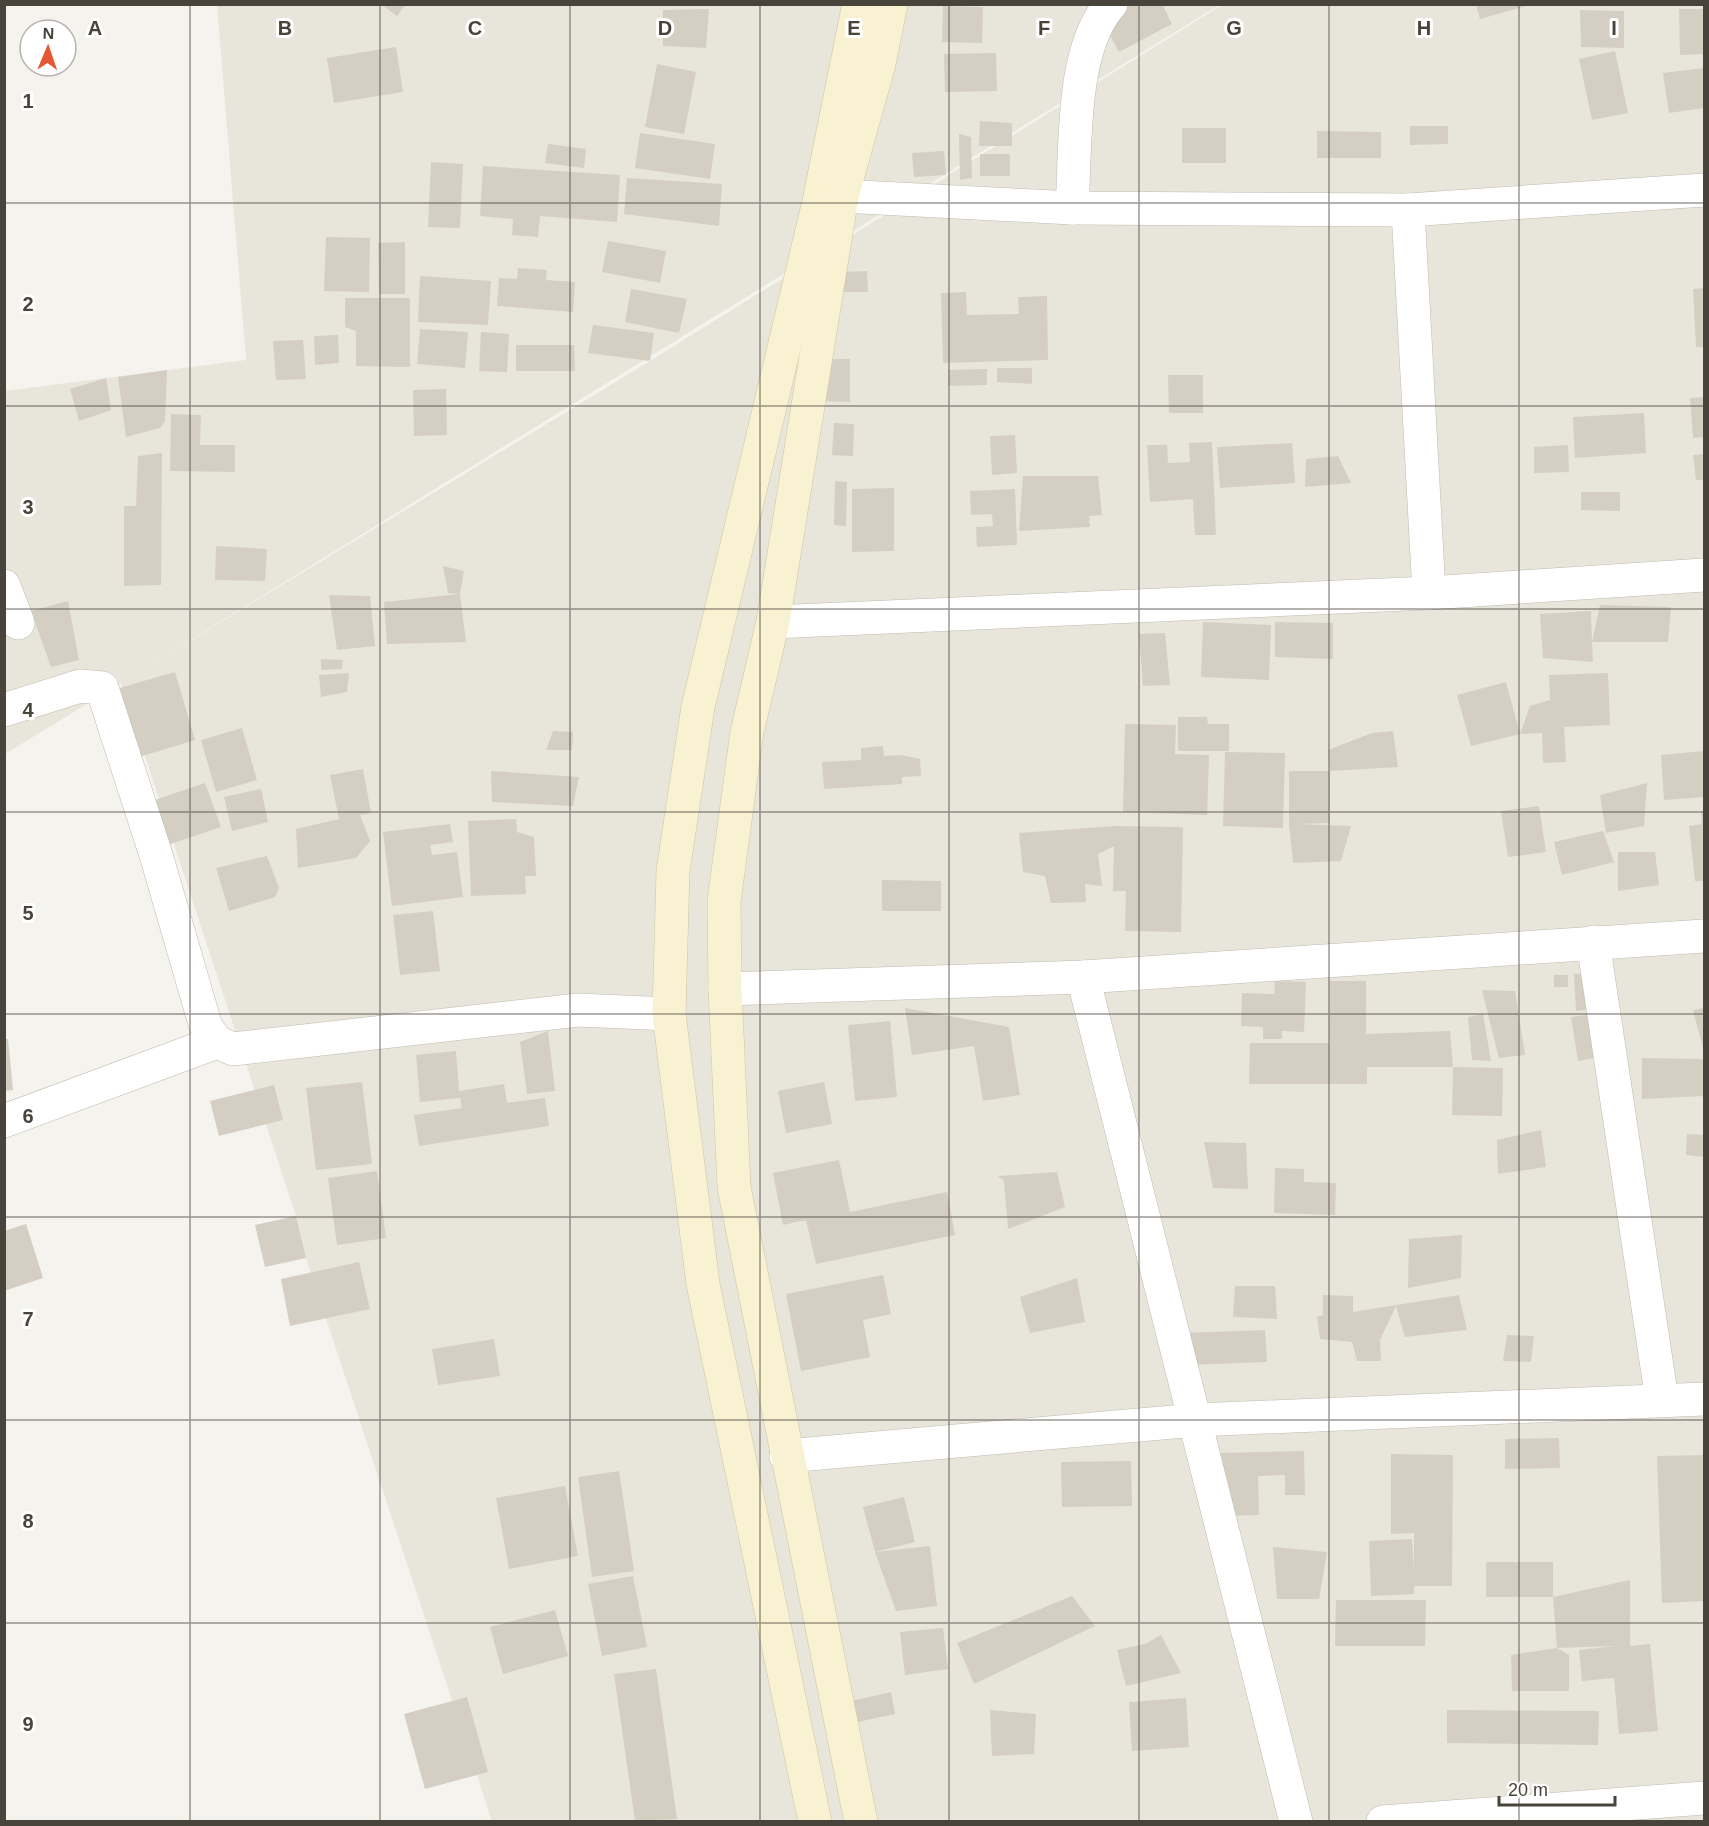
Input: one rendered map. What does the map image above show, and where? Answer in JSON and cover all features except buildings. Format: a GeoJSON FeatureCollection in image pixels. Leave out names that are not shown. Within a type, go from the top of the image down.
{"type":"FeatureCollection","features":[{"type":"Feature","properties":{"kind":"street"},"geometry":{"type":"LineString","coordinates":[[815,1821],[703,1284],[669,1014],[673,870],[698,707],[818,206],[859,4]]}},
{"type":"Feature","properties":{"kind":"street"},"geometry":{"type":"LineString","coordinates":[[861,1821],[786,1456],[735,1188],[725,989],[724,901],[747,732],[773,622],[842,196],[879,64],[891,4]]}},
{"type":"Feature","properties":{"kind":"street"},"geometry":{"type":"LineString","coordinates":[[1072,208],[1080,87],[1086,50],[1111,4]]}},
{"type":"Feature","properties":{"kind":"street"},"geometry":{"type":"LineString","coordinates":[[842,196],[1072,208],[1408,210],[1704,190]]}},
{"type":"Feature","properties":{"kind":"street"},"geometry":{"type":"LineString","coordinates":[[1408,210],[1429,593]]}},
{"type":"Feature","properties":{"kind":"street"},"geometry":{"type":"LineString","coordinates":[[773,622],[1429,593],[1704,575]]}},
{"type":"Feature","properties":{"kind":"street"},"geometry":{"type":"LineString","coordinates":[[4,585],[18,622]]}},
{"type":"Feature","properties":{"kind":"street"},"geometry":{"type":"LineString","coordinates":[[4,710],[80,686],[102,688],[156,855],[206,1027],[217,1042],[233,1049],[578,1010],[669,1014]]}},
{"type":"Feature","properties":{"kind":"street"},"geometry":{"type":"LineString","coordinates":[[725,989],[1083,977],[1704,936]]}},
{"type":"Feature","properties":{"kind":"street"},"geometry":{"type":"LineString","coordinates":[[1593,942],[1662,1400]]}},
{"type":"Feature","properties":{"kind":"street"},"geometry":{"type":"LineString","coordinates":[[1083,977],[1296,1821]]}},
{"type":"Feature","properties":{"kind":"street"},"geometry":{"type":"LineString","coordinates":[[4,1121],[217,1042]]}},
{"type":"Feature","properties":{"kind":"street"},"geometry":{"type":"LineString","coordinates":[[786,1456],[1196,1420],[1704,1399]]}},
{"type":"Feature","properties":{"kind":"street"},"geometry":{"type":"LineString","coordinates":[[1383,1821],[1704,1798]]}},
{"type":"Feature","properties":{"kind":"shaded area"},"geometry":{"type":"Polygon","coordinates":[[[217,5],[1219,5],[126,680],[650,361],[1222,5],[1704,5],[1704,1821],[492,1821],[306,1258],[296,1216],[121,683],[5,754],[5,391],[246,360],[217,5]]]}}]}
